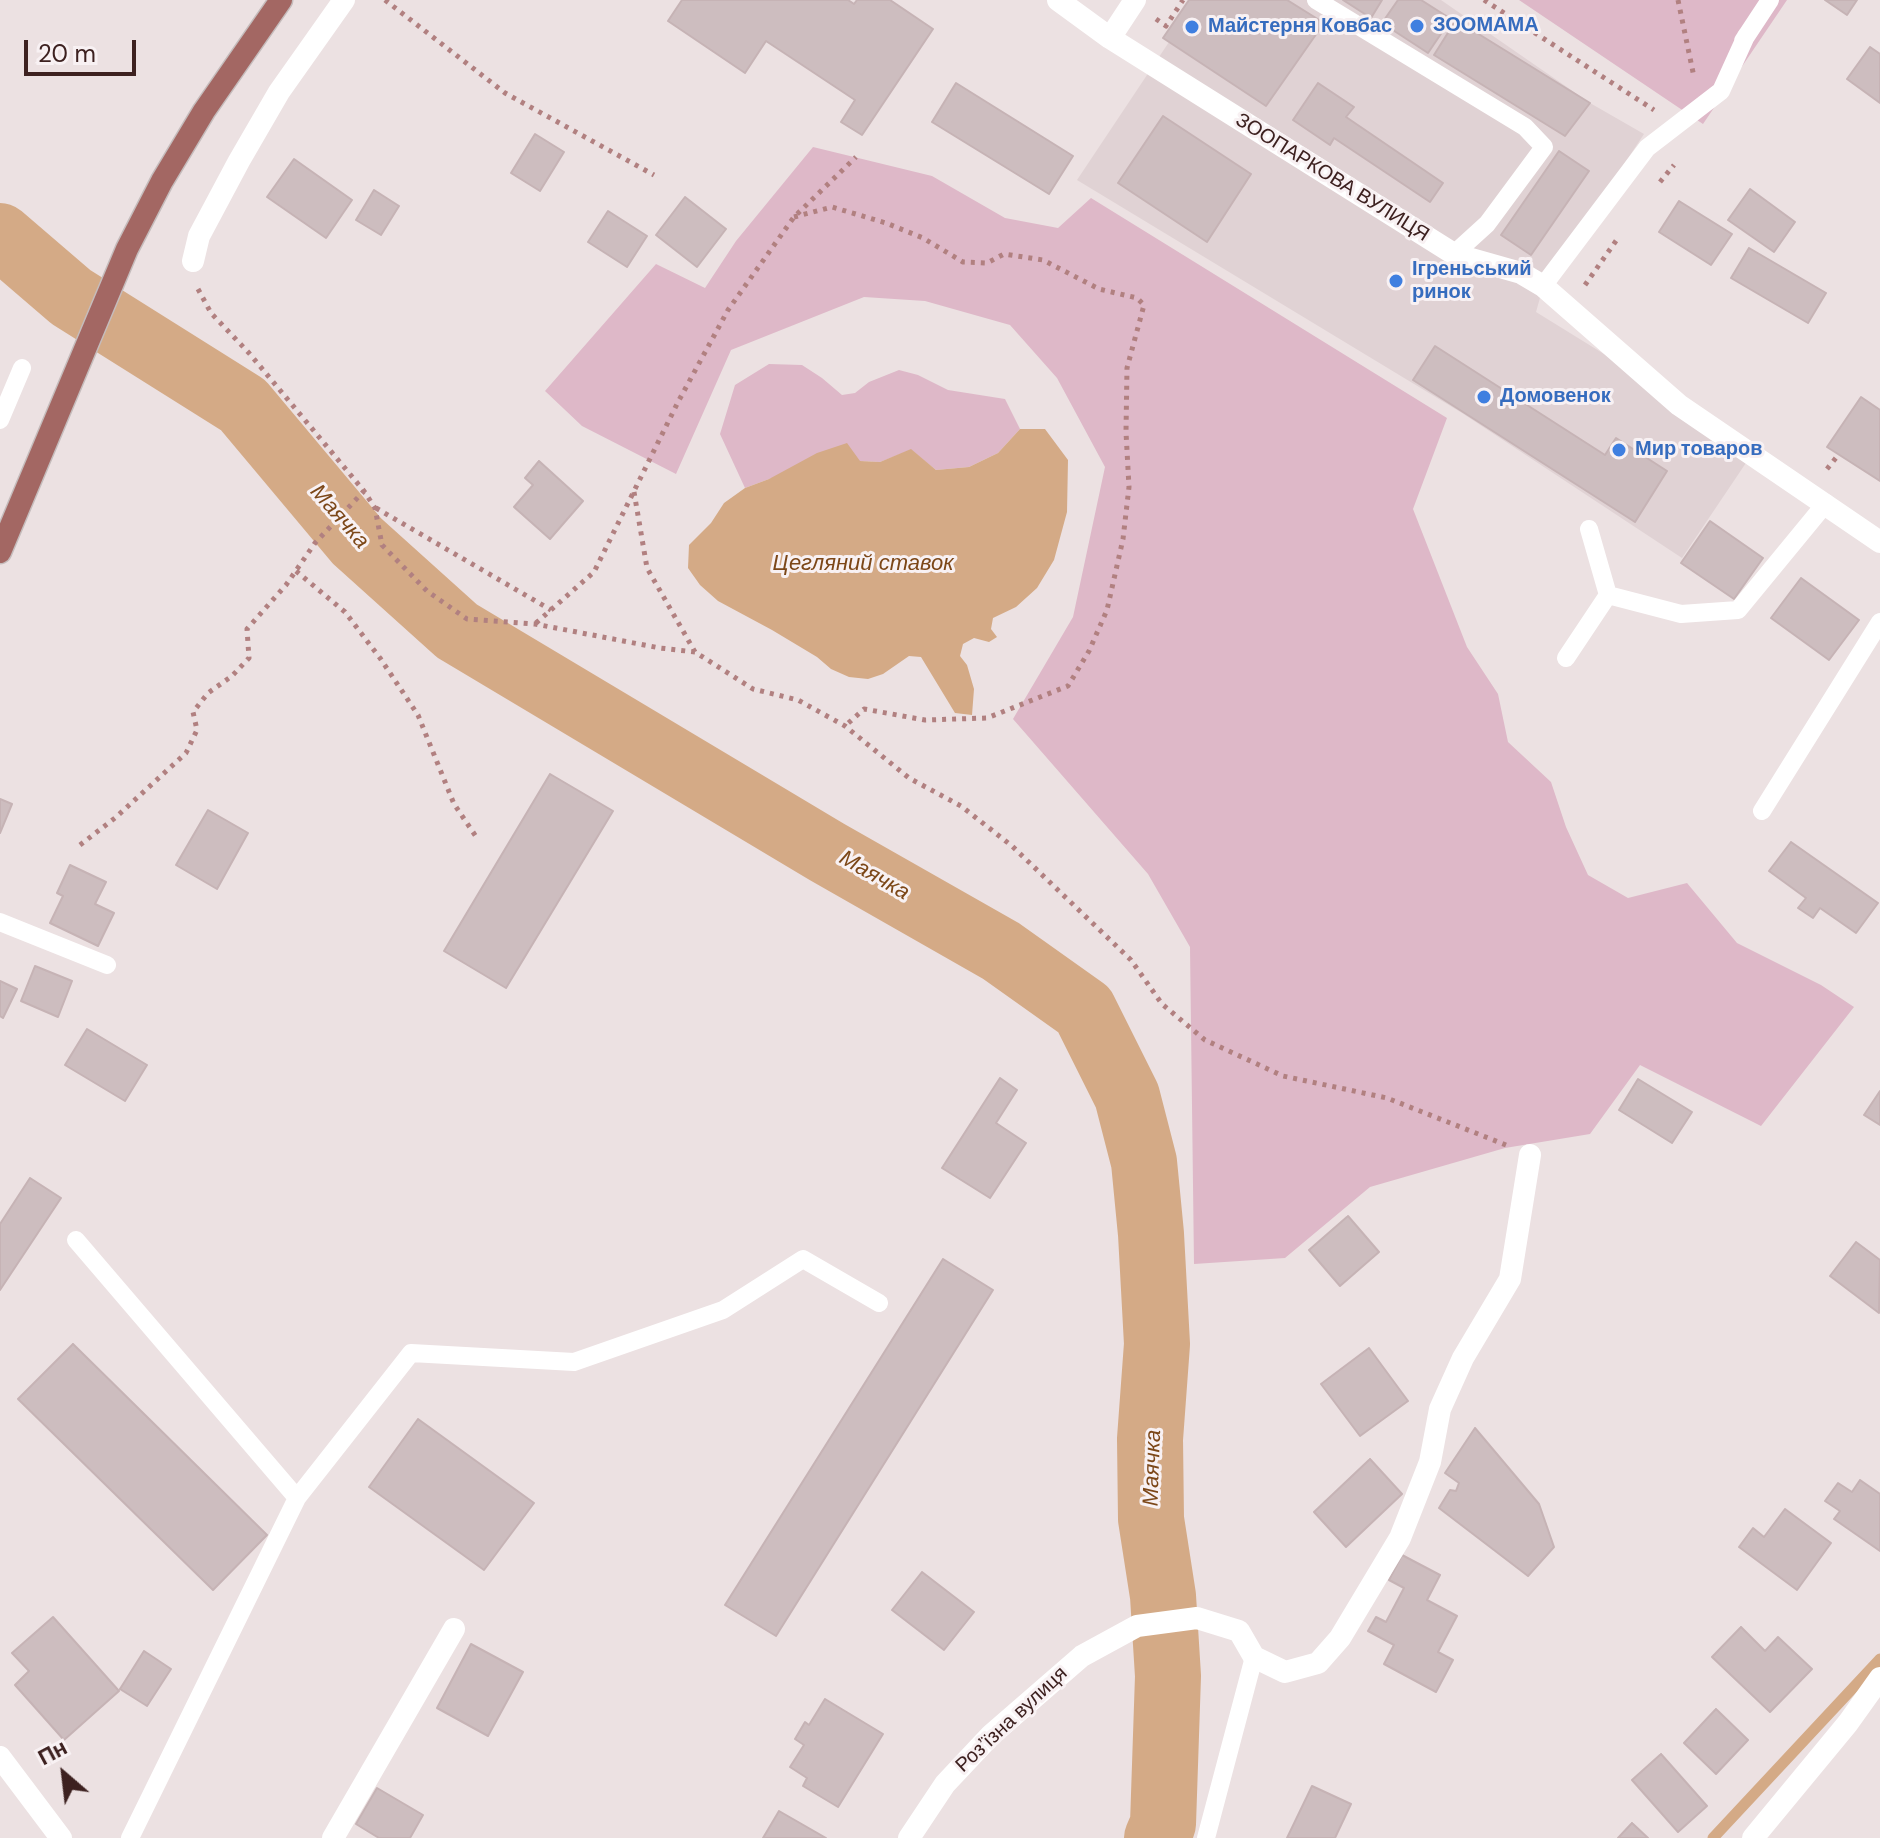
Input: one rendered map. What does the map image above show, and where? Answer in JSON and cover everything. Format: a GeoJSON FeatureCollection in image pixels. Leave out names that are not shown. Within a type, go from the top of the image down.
{"type":"FeatureCollection","features":[{"type":"Feature","properties":{"kind":"main road"},"geometry":{"type":"LineString","coordinates":[[0,552],[127,249],[162,181],[204,111],[281,0]]}},
{"type":"Feature","properties":{"kind":"street"},"geometry":{"type":"LineString","coordinates":[[193,261],[199,236],[239,161],[279,92],[344,0]]}},
{"type":"Feature","properties":{"kind":"street","name":"ЗООПАРКОВА ВУЛИЦЯ"},"geometry":{"type":"LineString","coordinates":[[1058,0],[1110,38],[1454,254],[1521,273],[1543,286],[1679,405],[1880,542]]}},
{"type":"Feature","properties":{"kind":"street"},"geometry":{"type":"LineString","coordinates":[[1110,38],[1135,0]]}},
{"type":"Feature","properties":{"kind":"street"},"geometry":{"type":"LineString","coordinates":[[1254,1657],[1285,1672],[1318,1663],[1340,1638],[1400,1538],[1430,1462],[1440,1409],[1463,1358],[1510,1279],[1530,1155]]}},
{"type":"Feature","properties":{"kind":"street","name":"Розʼїзна вулиця"},"geometry":{"type":"LineString","coordinates":[[909,1838],[945,1784],[991,1735],[1082,1656],[1137,1626],[1197,1618],[1239,1631],[1254,1657]]}},
{"type":"Feature","properties":{"kind":"street"},"geometry":{"type":"LineString","coordinates":[[333,1838],[454,1629]]}},
{"type":"Feature","properties":{"kind":"street"},"geometry":{"type":"LineString","coordinates":[[1753,1838],[1848,1723],[1880,1678]]}},
{"type":"Feature","properties":{"kind":"street"},"geometry":{"type":"LineString","coordinates":[[0,1757],[61,1838]]}},
{"type":"Feature","properties":{"kind":"lane"},"geometry":{"type":"LineString","coordinates":[[1316,0],[1525,127],[1544,147],[1487,224],[1454,254]]}},
{"type":"Feature","properties":{"kind":"lane"},"geometry":{"type":"LineString","coordinates":[[1543,286],[1647,148],[1721,91],[1745,39],[1770,0]]}},
{"type":"Feature","properties":{"kind":"lane"},"geometry":{"type":"LineString","coordinates":[[0,420],[22,368]]}},
{"type":"Feature","properties":{"kind":"lane"},"geometry":{"type":"LineString","coordinates":[[1608,595],[1681,614],[1738,610],[1826,503]]}},
{"type":"Feature","properties":{"kind":"lane"},"geometry":{"type":"LineString","coordinates":[[1566,658],[1608,595],[1589,529]]}},
{"type":"Feature","properties":{"kind":"lane"},"geometry":{"type":"LineString","coordinates":[[1762,811],[1880,622]]}},
{"type":"Feature","properties":{"kind":"lane"},"geometry":{"type":"LineString","coordinates":[[0,922],[107,965]]}},
{"type":"Feature","properties":{"kind":"lane"},"geometry":{"type":"LineString","coordinates":[[76,1240],[297,1498]]}},
{"type":"Feature","properties":{"kind":"lane"},"geometry":{"type":"LineString","coordinates":[[130,1838],[297,1498],[411,1353],[574,1362],[723,1310],[803,1259],[879,1303]]}},
{"type":"Feature","properties":{"kind":"lane"},"geometry":{"type":"LineString","coordinates":[[1206,1838],[1254,1657]]}},
{"type":"Feature","properties":{"kind":"path"},"geometry":{"type":"LineString","coordinates":[[385,0],[505,93],[654,175]]}},
{"type":"Feature","properties":{"kind":"path"},"geometry":{"type":"LineString","coordinates":[[1484,0],[1677,124]]}},
{"type":"Feature","properties":{"kind":"path"},"geometry":{"type":"LineString","coordinates":[[1678,0],[1700,107]]}},
{"type":"Feature","properties":{"kind":"path"},"geometry":{"type":"LineString","coordinates":[[535,624],[594,572],[728,310],[794,217],[856,157]]}},
{"type":"Feature","properties":{"kind":"path"},"geometry":{"type":"LineString","coordinates":[[1659,184],[1677,160]]}},
{"type":"Feature","properties":{"kind":"path"},"geometry":{"type":"LineString","coordinates":[[794,217],[832,207],[911,233],[963,262],[987,263],[1004,254],[1043,260],[1099,289],[1137,298],[1144,305],[1127,368],[1129,487],[1123,539],[1107,610],[1089,651],[1068,686],[987,718],[925,720],[864,709],[845,726]]}},
{"type":"Feature","properties":{"kind":"path"},"geometry":{"type":"LineString","coordinates":[[1582,290],[1623,231]]}},
{"type":"Feature","properties":{"kind":"path"},"geometry":{"type":"LineString","coordinates":[[193,261],[197,287],[211,313],[249,353],[375,508],[551,610]]}},
{"type":"Feature","properties":{"kind":"path"},"geometry":{"type":"LineString","coordinates":[[634,491],[647,568],[695,652]]}},
{"type":"Feature","properties":{"kind":"path"},"geometry":{"type":"LineString","coordinates":[[80,845],[115,818],[186,753],[197,730],[193,712],[208,693],[232,676],[249,658],[247,629],[296,571],[315,543],[362,493]]}},
{"type":"Feature","properties":{"kind":"path"},"geometry":{"type":"LineString","coordinates":[[375,508],[382,545],[427,591],[467,619],[535,624],[695,652],[753,689],[798,700],[845,726],[909,778],[961,806],[1012,846],[1131,960],[1162,1004],[1205,1040],[1283,1076],[1387,1098],[1530,1155]]}},
{"type":"Feature","properties":{"kind":"path"},"geometry":{"type":"LineString","coordinates":[[296,571],[345,612],[380,658],[418,715],[454,804],[477,838]]}},
{"type":"Feature","properties":{"kind":"shaded area","name":"Ігреньський ринок"},"geometry":{"type":"Polygon","coordinates":[[[1197,0],[1441,0],[1590,103],[1644,134],[1543,287],[1536,312],[1756,448],[1682,558],[1462,413],[1077,180],[1197,0]]]}},
{"type":"Feature","properties":{"kind":"shaded area"},"geometry":{"type":"Polygon","coordinates":[[[1519,0],[1787,0],[1703,124],[1519,0]]]}},
{"type":"Feature","properties":{"kind":"shaded area"},"geometry":{"type":"Polygon","coordinates":[[[813,147],[932,176],[1005,218],[1058,228],[1091,198],[1447,418],[1413,509],[1467,647],[1498,694],[1508,742],[1551,782],[1566,827],[1588,875],[1628,898],[1687,883],[1737,943],[1821,985],[1854,1007],[1761,1126],[1640,1065],[1590,1134],[1505,1148],[1370,1187],[1285,1258],[1194,1264],[1190,947],[1148,874],[1013,719],[1073,617],[1105,467],[1057,378],[1010,325],[925,301],[864,297],[731,350],[676,474],[582,426],[545,391],[656,264],[705,288],[736,241],[813,147]]]}},
{"type":"Feature","properties":{"kind":"shaded area"},"geometry":{"type":"Polygon","coordinates":[[[769,364],[802,365],[842,395],[855,393],[869,382],[899,370],[918,375],[948,390],[1005,399],[1020,429],[998,453],[969,467],[936,470],[911,450],[880,462],[860,461],[769,479],[745,488],[720,434],[735,385],[769,364]]]}},
{"type":"Feature","properties":{"kind":"water","name":"Цегляний ставок"},"geometry":{"type":"Polygon","coordinates":[[[1020,429],[1045,429],[1068,460],[1067,512],[1054,560],[1037,588],[1016,607],[993,618],[991,629],[997,637],[989,642],[974,638],[963,644],[960,656],[967,665],[974,689],[972,715],[955,713],[921,657],[909,656],[883,674],[868,679],[849,677],[718,601],[700,585],[688,568],[689,545],[711,523],[724,503],[745,488],[817,453],[847,443],[860,461],[880,462],[911,449],[936,470],[969,467],[998,453],[1020,429]]]}},
{"type":"Feature","properties":{"kind":"building"},"geometry":{"type":"Polygon","coordinates":[[[682,0],[848,0],[854,4],[857,0],[890,0],[933,29],[862,135],[841,122],[855,100],[766,41],[745,73],[668,21],[682,0]]]}},
{"type":"Feature","properties":{"kind":"building"},"geometry":{"type":"Polygon","coordinates":[[[1189,0],[1287,0],[1324,23],[1266,106],[1163,38],[1189,0]]]}},
{"type":"Feature","properties":{"kind":"building"},"geometry":{"type":"Polygon","coordinates":[[[1343,0],[1382,0],[1371,18],[1343,0]]]}},
{"type":"Feature","properties":{"kind":"building","name":"ЗООМАМА"},"geometry":{"type":"Polygon","coordinates":[[[1398,0],[1421,0],[1451,19],[1428,53],[1382,23],[1398,0]]]}},
{"type":"Feature","properties":{"kind":"building"},"geometry":{"type":"Polygon","coordinates":[[[1825,0],[1857,0],[1847,15],[1825,0]]]}},
{"type":"Feature","properties":{"kind":"building"},"geometry":{"type":"Polygon","coordinates":[[[1456,20],[1590,103],[1565,136],[1434,55],[1456,20]]]}},
{"type":"Feature","properties":{"kind":"building"},"geometry":{"type":"Polygon","coordinates":[[[1870,47],[1880,54],[1880,103],[1847,79],[1870,47]]]}},
{"type":"Feature","properties":{"kind":"building"},"geometry":{"type":"Polygon","coordinates":[[[956,83],[1073,156],[1049,194],[932,122],[956,83]]]}},
{"type":"Feature","properties":{"kind":"building"},"geometry":{"type":"Polygon","coordinates":[[[1318,83],[1354,107],[1346,117],[1443,183],[1430,202],[1334,138],[1330,145],[1293,120],[1318,83]]]}},
{"type":"Feature","properties":{"kind":"building"},"geometry":{"type":"Polygon","coordinates":[[[1163,116],[1251,174],[1207,242],[1118,183],[1163,116]]]}},
{"type":"Feature","properties":{"kind":"building"},"geometry":{"type":"Polygon","coordinates":[[[535,134],[564,152],[540,191],[511,173],[535,134]]]}},
{"type":"Feature","properties":{"kind":"building"},"geometry":{"type":"Polygon","coordinates":[[[1559,151],[1589,171],[1531,255],[1501,235],[1559,151]]]}},
{"type":"Feature","properties":{"kind":"building"},"geometry":{"type":"Polygon","coordinates":[[[294,159],[352,200],[326,238],[267,197],[294,159]]]}},
{"type":"Feature","properties":{"kind":"building"},"geometry":{"type":"Polygon","coordinates":[[[1750,189],[1795,222],[1774,252],[1728,220],[1750,189]]]}},
{"type":"Feature","properties":{"kind":"building"},"geometry":{"type":"Polygon","coordinates":[[[374,190],[399,206],[381,235],[356,220],[374,190]]]}},
{"type":"Feature","properties":{"kind":"building"},"geometry":{"type":"Polygon","coordinates":[[[685,197],[726,229],[697,267],[656,235],[685,197]]]}},
{"type":"Feature","properties":{"kind":"building"},"geometry":{"type":"Polygon","coordinates":[[[1679,201],[1732,234],[1711,265],[1659,232],[1679,201]]]}},
{"type":"Feature","properties":{"kind":"building"},"geometry":{"type":"Polygon","coordinates":[[[608,211],[647,236],[627,267],[588,242],[608,211]]]}},
{"type":"Feature","properties":{"kind":"building"},"geometry":{"type":"Polygon","coordinates":[[[1749,248],[1826,293],[1808,323],[1731,278],[1749,248]]]}},
{"type":"Feature","properties":{"kind":"building"},"geometry":{"type":"Polygon","coordinates":[[[1435,346],[1605,455],[1616,438],[1667,471],[1635,522],[1413,380],[1435,346]]]}},
{"type":"Feature","properties":{"kind":"building"},"geometry":{"type":"Polygon","coordinates":[[[1861,397],[1880,410],[1880,481],[1827,447],[1861,397]]]}},
{"type":"Feature","properties":{"kind":"building"},"geometry":{"type":"Polygon","coordinates":[[[539,461],[583,501],[550,539],[514,507],[533,485],[525,478],[539,461]]]}},
{"type":"Feature","properties":{"kind":"building"},"geometry":{"type":"Polygon","coordinates":[[[1710,521],[1763,558],[1734,599],[1681,563],[1710,521]]]}},
{"type":"Feature","properties":{"kind":"building"},"geometry":{"type":"Polygon","coordinates":[[[1801,578],[1859,620],[1829,660],[1771,618],[1801,578]]]}},
{"type":"Feature","properties":{"kind":"building"},"geometry":{"type":"Polygon","coordinates":[[[550,774],[613,811],[506,988],[444,951],[550,774]]]}},
{"type":"Feature","properties":{"kind":"building"},"geometry":{"type":"Polygon","coordinates":[[[0,799],[12,804],[0,833],[0,799]]]}},
{"type":"Feature","properties":{"kind":"building"},"geometry":{"type":"Polygon","coordinates":[[[208,810],[248,833],[217,889],[176,865],[208,810]]]}},
{"type":"Feature","properties":{"kind":"building"},"geometry":{"type":"Polygon","coordinates":[[[1791,842],[1878,903],[1856,933],[1820,908],[1813,918],[1798,908],[1806,898],[1769,871],[1791,842]]]}},
{"type":"Feature","properties":{"kind":"building"},"geometry":{"type":"Polygon","coordinates":[[[70,865],[106,882],[95,904],[114,913],[98,946],[50,923],[63,896],[57,893],[70,865]]]}},
{"type":"Feature","properties":{"kind":"building"},"geometry":{"type":"Polygon","coordinates":[[[35,966],[72,981],[58,1017],[21,1001],[35,966]]]}},
{"type":"Feature","properties":{"kind":"building"},"geometry":{"type":"Polygon","coordinates":[[[0,981],[17,989],[3,1018],[0,1016],[0,981]]]}},
{"type":"Feature","properties":{"kind":"building"},"geometry":{"type":"Polygon","coordinates":[[[87,1029],[147,1065],[125,1101],[65,1065],[87,1029]]]}},
{"type":"Feature","properties":{"kind":"building"},"geometry":{"type":"Polygon","coordinates":[[[1000,1078],[1017,1090],[996,1123],[1026,1143],[990,1198],[942,1168],[1000,1078]]]}},
{"type":"Feature","properties":{"kind":"building"},"geometry":{"type":"Polygon","coordinates":[[[1638,1079],[1692,1112],[1672,1143],[1619,1110],[1638,1079]]]}},
{"type":"Feature","properties":{"kind":"building"},"geometry":{"type":"Polygon","coordinates":[[[1880,1091],[1880,1125],[1864,1115],[1880,1091]]]}},
{"type":"Feature","properties":{"kind":"building"},"geometry":{"type":"Polygon","coordinates":[[[30,1178],[61,1198],[0,1290],[0,1224],[30,1178]]]}},
{"type":"Feature","properties":{"kind":"building"},"geometry":{"type":"Polygon","coordinates":[[[1348,1216],[1379,1252],[1340,1286],[1309,1250],[1348,1216]]]}},
{"type":"Feature","properties":{"kind":"building"},"geometry":{"type":"Polygon","coordinates":[[[1856,1242],[1880,1260],[1879,1313],[1830,1276],[1856,1242]]]}},
{"type":"Feature","properties":{"kind":"building"},"geometry":{"type":"Polygon","coordinates":[[[943,1259],[993,1290],[776,1636],[725,1605],[943,1259]]]}},
{"type":"Feature","properties":{"kind":"building"},"geometry":{"type":"Polygon","coordinates":[[[73,1344],[267,1535],[213,1590],[18,1399],[73,1344]]]}},
{"type":"Feature","properties":{"kind":"building"},"geometry":{"type":"Polygon","coordinates":[[[1369,1348],[1408,1401],[1360,1436],[1321,1384],[1369,1348]]]}},
{"type":"Feature","properties":{"kind":"building"},"geometry":{"type":"Polygon","coordinates":[[[418,1419],[534,1503],[484,1570],[369,1487],[418,1419]]]}},
{"type":"Feature","properties":{"kind":"building"},"geometry":{"type":"Polygon","coordinates":[[[1475,1428],[1539,1504],[1554,1547],[1528,1576],[1439,1508],[1450,1490],[1456,1491],[1459,1483],[1445,1473],[1475,1428]]]}},
{"type":"Feature","properties":{"kind":"building"},"geometry":{"type":"Polygon","coordinates":[[[1370,1459],[1402,1494],[1346,1547],[1314,1512],[1370,1459]]]}},
{"type":"Feature","properties":{"kind":"building"},"geometry":{"type":"Polygon","coordinates":[[[1860,1480],[1880,1494],[1880,1551],[1834,1519],[1840,1511],[1825,1501],[1838,1483],[1852,1492],[1860,1480]]]}},
{"type":"Feature","properties":{"kind":"building"},"geometry":{"type":"Polygon","coordinates":[[[1785,1509],[1831,1543],[1797,1590],[1739,1547],[1753,1528],[1764,1537],[1785,1509]]]}},
{"type":"Feature","properties":{"kind":"building"},"geometry":{"type":"Polygon","coordinates":[[[1402,1555],[1440,1575],[1427,1600],[1457,1616],[1438,1652],[1453,1660],[1436,1692],[1384,1664],[1394,1645],[1368,1631],[1376,1617],[1386,1622],[1404,1588],[1389,1580],[1402,1555]]]}},
{"type":"Feature","properties":{"kind":"building"},"geometry":{"type":"Polygon","coordinates":[[[922,1572],[974,1612],[944,1650],[892,1610],[922,1572]]]}},
{"type":"Feature","properties":{"kind":"building"},"geometry":{"type":"Polygon","coordinates":[[[53,1617],[119,1691],[64,1740],[15,1685],[29,1671],[12,1653],[53,1617]]]}},
{"type":"Feature","properties":{"kind":"building"},"geometry":{"type":"Polygon","coordinates":[[[1741,1627],[1765,1651],[1778,1637],[1812,1669],[1770,1712],[1712,1657],[1741,1627]]]}},
{"type":"Feature","properties":{"kind":"building"},"geometry":{"type":"Polygon","coordinates":[[[471,1644],[523,1672],[488,1736],[437,1708],[471,1644]]]}},
{"type":"Feature","properties":{"kind":"building"},"geometry":{"type":"Polygon","coordinates":[[[144,1651],[171,1669],[147,1706],[120,1689],[144,1651]]]}},
{"type":"Feature","properties":{"kind":"building"},"geometry":{"type":"Polygon","coordinates":[[[825,1699],[883,1734],[838,1807],[803,1786],[807,1778],[790,1767],[804,1745],[795,1739],[805,1722],[809,1725],[825,1699]]]}},
{"type":"Feature","properties":{"kind":"building"},"geometry":{"type":"Polygon","coordinates":[[[1716,1709],[1748,1740],[1716,1774],[1684,1743],[1716,1709]]]}},
{"type":"Feature","properties":{"kind":"building"},"geometry":{"type":"Polygon","coordinates":[[[1661,1754],[1707,1806],[1678,1832],[1632,1780],[1661,1754]]]}},
{"type":"Feature","properties":{"kind":"building"},"geometry":{"type":"Polygon","coordinates":[[[1312,1786],[1351,1804],[1335,1838],[1287,1838],[1312,1786]]]}},
{"type":"Feature","properties":{"kind":"building"},"geometry":{"type":"Polygon","coordinates":[[[377,1788],[423,1815],[410,1838],[379,1838],[356,1824],[377,1788]]]}},
{"type":"Feature","properties":{"kind":"building"},"geometry":{"type":"Polygon","coordinates":[[[779,1811],[826,1838],[763,1838],[779,1811]]]}},
{"type":"Feature","properties":{"kind":"building"},"geometry":{"type":"Polygon","coordinates":[[[1632,1823],[1648,1838],[1618,1838],[1632,1823]]]}},
{"type":"Feature","properties":{"kind":"waterway","name":"Маячка"},"geometry":{"type":"LineString","coordinates":[[0,236],[71,297],[243,405],[357,541],[457,631],[827,852],[1001,951],[1084,1010],[1127,1096],[1144,1162],[1151,1234],[1157,1344],[1150,1439],[1151,1519],[1163,1596],[1168,1676],[1163,1824],[1157,1838]]}},
{"type":"Feature","properties":{"kind":"waterway"},"geometry":{"type":"LineString","coordinates":[[1713,1838],[1880,1659]]}},
{"type":"Feature","properties":{"kind":"place","name":"ЗООМАМА"},"geometry":{"type":"Point","coordinates":[1417,26]}},
{"type":"Feature","properties":{"kind":"place","name":"Майстерня Ковбас"},"geometry":{"type":"Point","coordinates":[1192,27]}},
{"type":"Feature","properties":{"kind":"place","name":"Ігреньський ринок"},"geometry":{"type":"Point","coordinates":[1396,281]}},
{"type":"Feature","properties":{"kind":"place","name":"Домовенок"},"geometry":{"type":"Point","coordinates":[1484,397]}},
{"type":"Feature","properties":{"kind":"place","name":"Мир товаров"},"geometry":{"type":"Point","coordinates":[1619,450]}}]}
